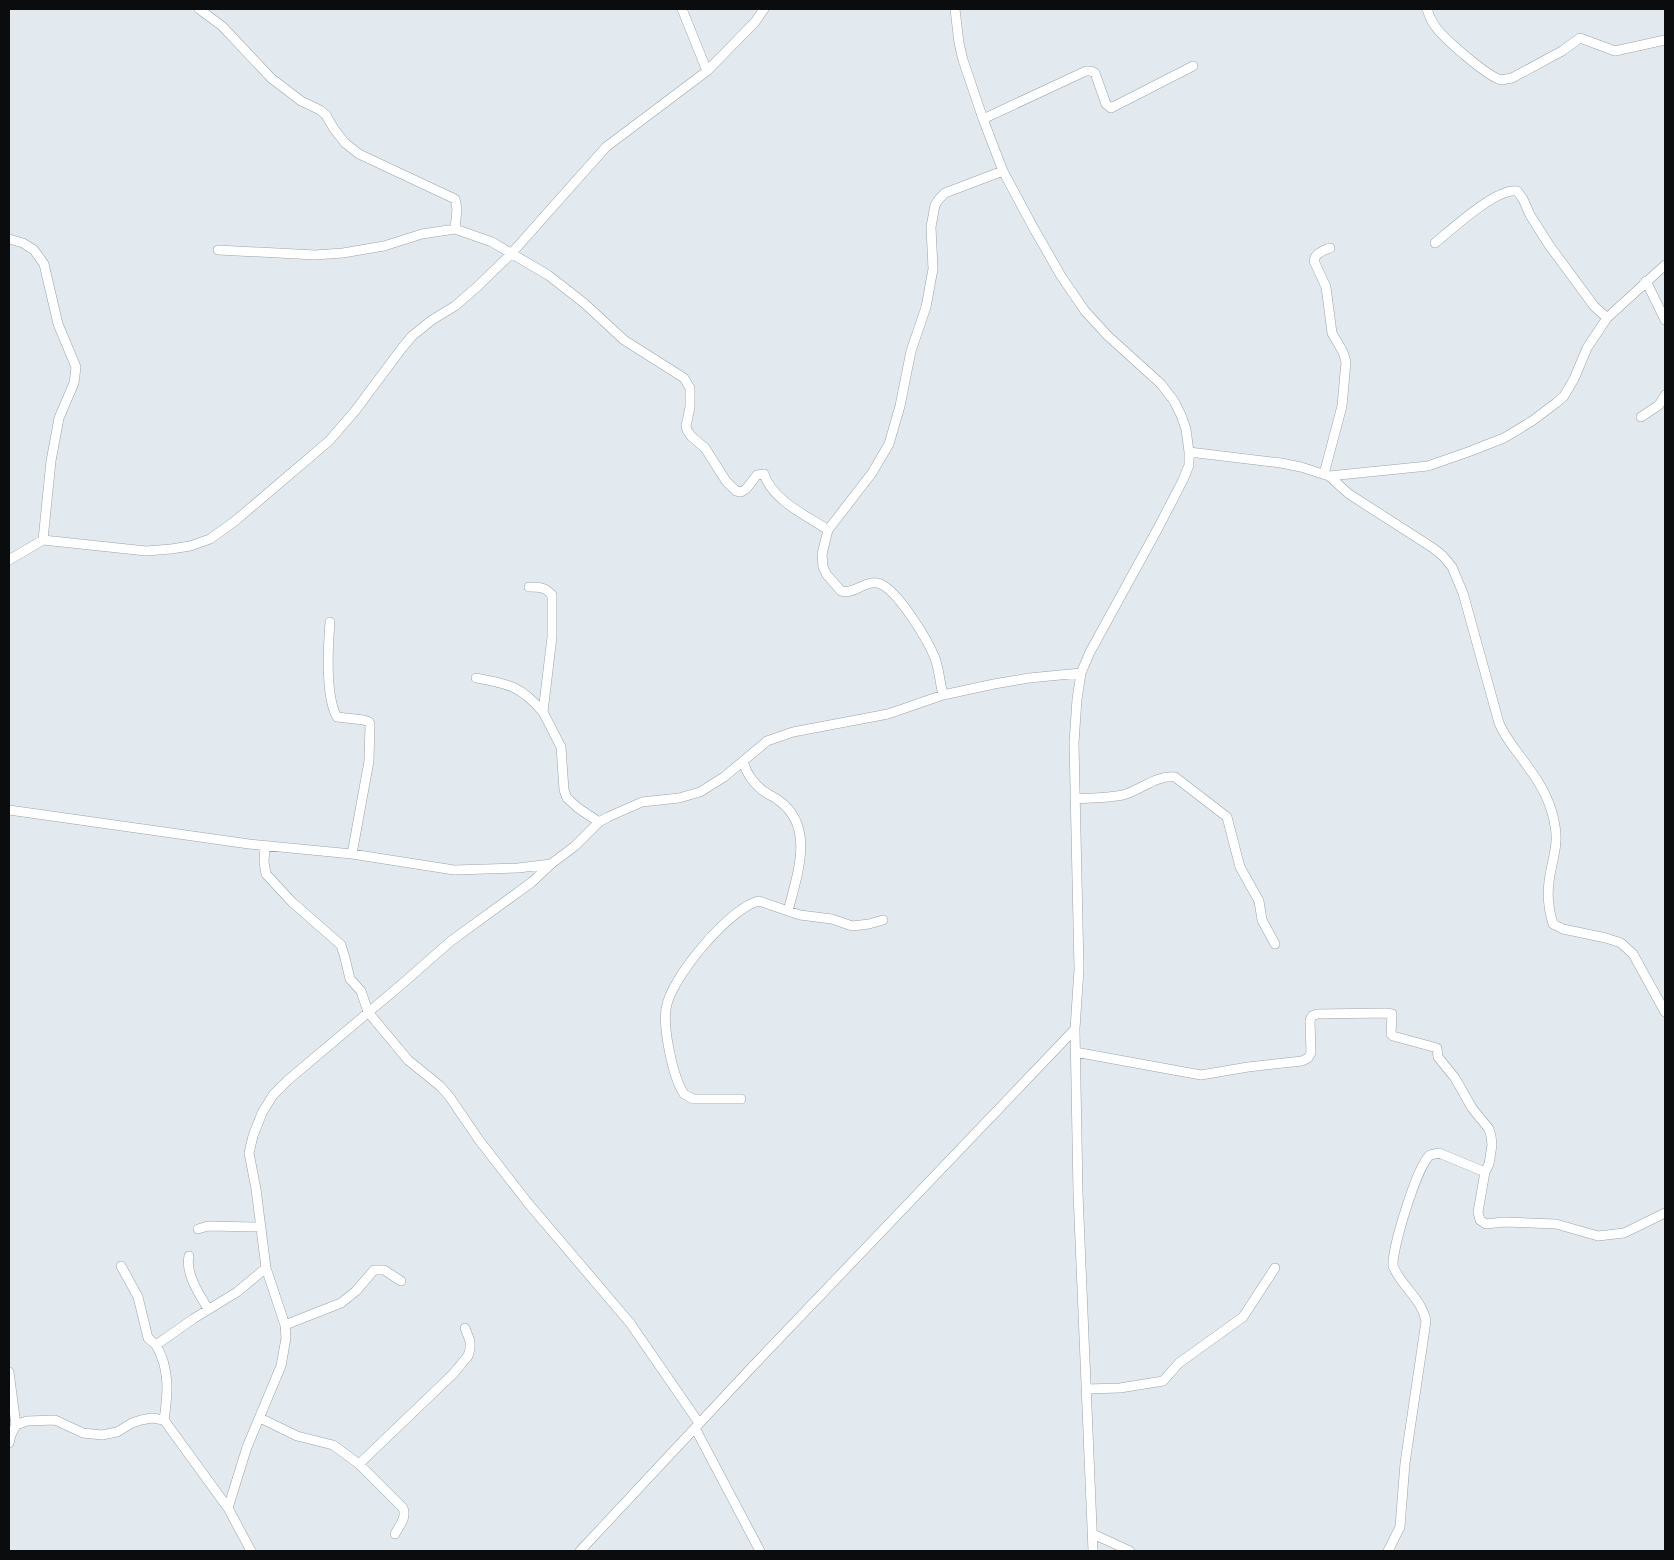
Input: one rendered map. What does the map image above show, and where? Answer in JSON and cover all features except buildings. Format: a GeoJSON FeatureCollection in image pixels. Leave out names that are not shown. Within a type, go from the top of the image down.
{"type":"FeatureCollection","features":[{"type":"Feature","properties":{"kind":"street"},"geometry":{"type":"LineString","coordinates":[[199,9],[222,26],[272,78],[302,101],[326,115],[339,136],[359,154],[455,199],[457,209],[455,229]]}},
{"type":"Feature","properties":{"kind":"street"},"geometry":{"type":"LineString","coordinates":[[682,9],[707,71]]}},
{"type":"Feature","properties":{"kind":"street"},"geometry":{"type":"LineString","coordinates":[[9,560],[43,540],[146,551],[190,546],[210,539],[235,521],[329,441],[355,411],[412,336],[454,306],[511,254],[606,147],[707,71],[755,22],[764,9]]}},
{"type":"Feature","properties":{"kind":"street"},"geometry":{"type":"LineString","coordinates":[[955,9],[958,43],[962,60],[1003,171],[1061,276],[1085,310],[1108,336],[1152,374],[1174,401],[1186,429],[1189,452],[1189,465],[1182,480],[1157,530],[1090,652],[1081,673],[1077,699],[1074,743],[1079,969],[1075,1052],[1078,1193],[1093,1551]]}},
{"type":"Feature","properties":{"kind":"street"},"geometry":{"type":"LineString","coordinates":[[1427,9],[1439,31],[1486,73],[1501,80],[1512,78],[1562,51],[1580,38],[1615,51],[1665,40]]}},
{"type":"Feature","properties":{"kind":"street"},"geometry":{"type":"LineString","coordinates":[[983,119],[1086,71],[1091,70],[1095,73],[1106,104],[1111,108],[1194,66]]}},
{"type":"Feature","properties":{"kind":"street"},"geometry":{"type":"LineString","coordinates":[[943,695],[936,660],[922,631],[900,602],[880,583],[871,583],[850,592],[841,591],[827,575],[823,567],[822,554],[828,530],[872,473],[889,444],[900,406],[910,351],[926,307],[932,269],[931,227],[936,202],[945,193],[1003,171]]}},
{"type":"Feature","properties":{"kind":"street"},"geometry":{"type":"LineString","coordinates":[[1435,243],[1476,209],[1505,193],[1517,191],[1549,245],[1594,306],[1607,318]]}},
{"type":"Feature","properties":{"kind":"street"},"geometry":{"type":"LineString","coordinates":[[218,250],[315,255],[344,253],[384,246],[422,234],[455,229],[492,242],[548,276],[584,303],[624,340],[684,378],[690,388],[687,430],[705,448],[726,481],[736,491],[741,492],[746,489],[757,475],[764,474],[772,490],[783,500],[828,530]]}},
{"type":"Feature","properties":{"kind":"street"},"geometry":{"type":"LineString","coordinates":[[9,239],[23,243],[34,250],[44,264],[58,324],[76,367],[74,382],[59,418],[51,461],[43,540]]}},
{"type":"Feature","properties":{"kind":"street"},"geometry":{"type":"LineString","coordinates":[[1327,475],[1342,406],[1346,375],[1345,357],[1332,333],[1326,287],[1314,261],[1318,253],[1330,248]]}},
{"type":"Feature","properties":{"kind":"street"},"geometry":{"type":"LineString","coordinates":[[1189,452],[1281,463],[1327,475],[1428,466],[1504,438],[1548,410],[1564,396],[1574,380],[1587,348],[1607,318],[1665,265]]}},
{"type":"Feature","properties":{"kind":"street"},"geometry":{"type":"LineString","coordinates":[[1646,281],[1665,320]]}},
{"type":"Feature","properties":{"kind":"street"},"geometry":{"type":"LineString","coordinates":[[1642,417],[1661,403],[1665,395]]}},
{"type":"Feature","properties":{"kind":"street"},"geometry":{"type":"LineString","coordinates":[[1327,475],[1356,499],[1433,548],[1452,567],[1464,598],[1498,723],[1506,739],[1535,777],[1551,808],[1557,840],[1548,884],[1548,898],[1553,924],[1563,930],[1621,943],[1633,954],[1665,1012]]}},
{"type":"Feature","properties":{"kind":"street"},"geometry":{"type":"LineString","coordinates":[[529,587],[541,587],[552,595],[552,637],[543,712]]}},
{"type":"Feature","properties":{"kind":"street"},"geometry":{"type":"LineString","coordinates":[[330,622],[329,683],[333,710],[337,717],[364,720],[370,724],[369,761],[352,854]]}},
{"type":"Feature","properties":{"kind":"street"},"geometry":{"type":"LineString","coordinates":[[228,1508],[242,1462],[281,1366],[286,1338],[285,1325],[266,1268],[256,1189],[249,1153],[262,1113],[279,1088],[451,941],[532,882],[551,864],[575,846],[599,822],[642,802],[679,798],[700,792],[724,777],[767,741],[793,732],[888,714],[943,695],[1020,680],[1081,673]]}},
{"type":"Feature","properties":{"kind":"street"},"geometry":{"type":"LineString","coordinates":[[476,678],[521,690],[543,712],[561,748],[564,790],[567,798],[599,822]]}},
{"type":"Feature","properties":{"kind":"street"},"geometry":{"type":"LineString","coordinates":[[743,761],[748,774],[768,795],[778,799],[786,807],[795,818],[800,831],[802,844],[796,883],[788,911]]}},
{"type":"Feature","properties":{"kind":"street"},"geometry":{"type":"LineString","coordinates":[[1075,799],[1121,795],[1142,788],[1161,778],[1175,777],[1227,817],[1240,866],[1259,900],[1262,920],[1275,944]]}},
{"type":"Feature","properties":{"kind":"street"},"geometry":{"type":"LineString","coordinates":[[9,810],[264,846],[352,854],[419,866],[459,870],[518,868],[551,864]]}},
{"type":"Feature","properties":{"kind":"street"},"geometry":{"type":"LineString","coordinates":[[264,846],[266,874],[292,902],[341,945],[346,958],[350,979],[361,992],[368,1012],[408,1060],[440,1086],[449,1096],[479,1140],[533,1209],[630,1323],[652,1353],[697,1426],[760,1551]]}},
{"type":"Feature","properties":{"kind":"street"},"geometry":{"type":"LineString","coordinates":[[741,1098],[692,1099],[684,1094],[672,1061],[667,1036],[667,1002],[698,951],[710,937],[737,914],[759,902],[800,915],[818,916],[852,926],[861,926],[883,920]]}},
{"type":"Feature","properties":{"kind":"street"},"geometry":{"type":"LineString","coordinates":[[1075,1052],[1209,1075],[1248,1067],[1302,1061],[1308,1058],[1311,1053],[1310,1020],[1312,1016],[1317,1014],[1392,1014],[1391,1034],[1437,1048],[1438,1057],[1455,1078],[1472,1108],[1489,1129],[1492,1145],[1478,1212],[1480,1220],[1486,1224],[1504,1222],[1556,1224],[1590,1235],[1606,1236],[1624,1233],[1665,1213]]}},
{"type":"Feature","properties":{"kind":"street"},"geometry":{"type":"LineString","coordinates":[[580,1551],[919,1191],[1075,1029]]}},
{"type":"Feature","properties":{"kind":"street"},"geometry":{"type":"LineString","coordinates":[[1388,1551],[1400,1527],[1405,1462],[1426,1321],[1420,1305],[1393,1266],[1403,1214],[1424,1164],[1430,1155],[1439,1153],[1485,1172]]}},
{"type":"Feature","properties":{"kind":"street"},"geometry":{"type":"LineString","coordinates":[[198,1229],[208,1226],[261,1227]]}},
{"type":"Feature","properties":{"kind":"street"},"geometry":{"type":"LineString","coordinates":[[189,1256],[188,1267],[208,1309]]}},
{"type":"Feature","properties":{"kind":"street"},"geometry":{"type":"LineString","coordinates":[[121,1266],[138,1297],[148,1338],[156,1345],[163,1359],[168,1383],[164,1420],[228,1508],[251,1551]]}},
{"type":"Feature","properties":{"kind":"street"},"geometry":{"type":"LineString","coordinates":[[156,1345],[208,1309],[237,1292],[266,1268]]}},
{"type":"Feature","properties":{"kind":"street"},"geometry":{"type":"LineString","coordinates":[[1087,1389],[1120,1388],[1163,1381],[1179,1363],[1243,1317],[1275,1268]]}},
{"type":"Feature","properties":{"kind":"street"},"geometry":{"type":"LineString","coordinates":[[285,1325],[341,1303],[356,1291],[374,1270],[384,1270],[401,1281]]}},
{"type":"Feature","properties":{"kind":"street"},"geometry":{"type":"LineString","coordinates":[[359,1464],[453,1374],[468,1356],[470,1341],[465,1328]]}},
{"type":"Feature","properties":{"kind":"street"},"geometry":{"type":"LineString","coordinates":[[9,1372],[16,1425],[10,1435],[9,1443]]}},
{"type":"Feature","properties":{"kind":"street"},"geometry":{"type":"LineString","coordinates":[[16,1425],[35,1420],[55,1420],[83,1433],[102,1435],[117,1432],[141,1420],[152,1418],[164,1420]]}},
{"type":"Feature","properties":{"kind":"street"},"geometry":{"type":"LineString","coordinates":[[260,1418],[297,1436],[333,1445],[359,1464],[403,1508],[405,1512],[404,1517],[395,1534]]}},
{"type":"Feature","properties":{"kind":"street"},"geometry":{"type":"LineString","coordinates":[[1093,1534],[1130,1551]]}}]}
